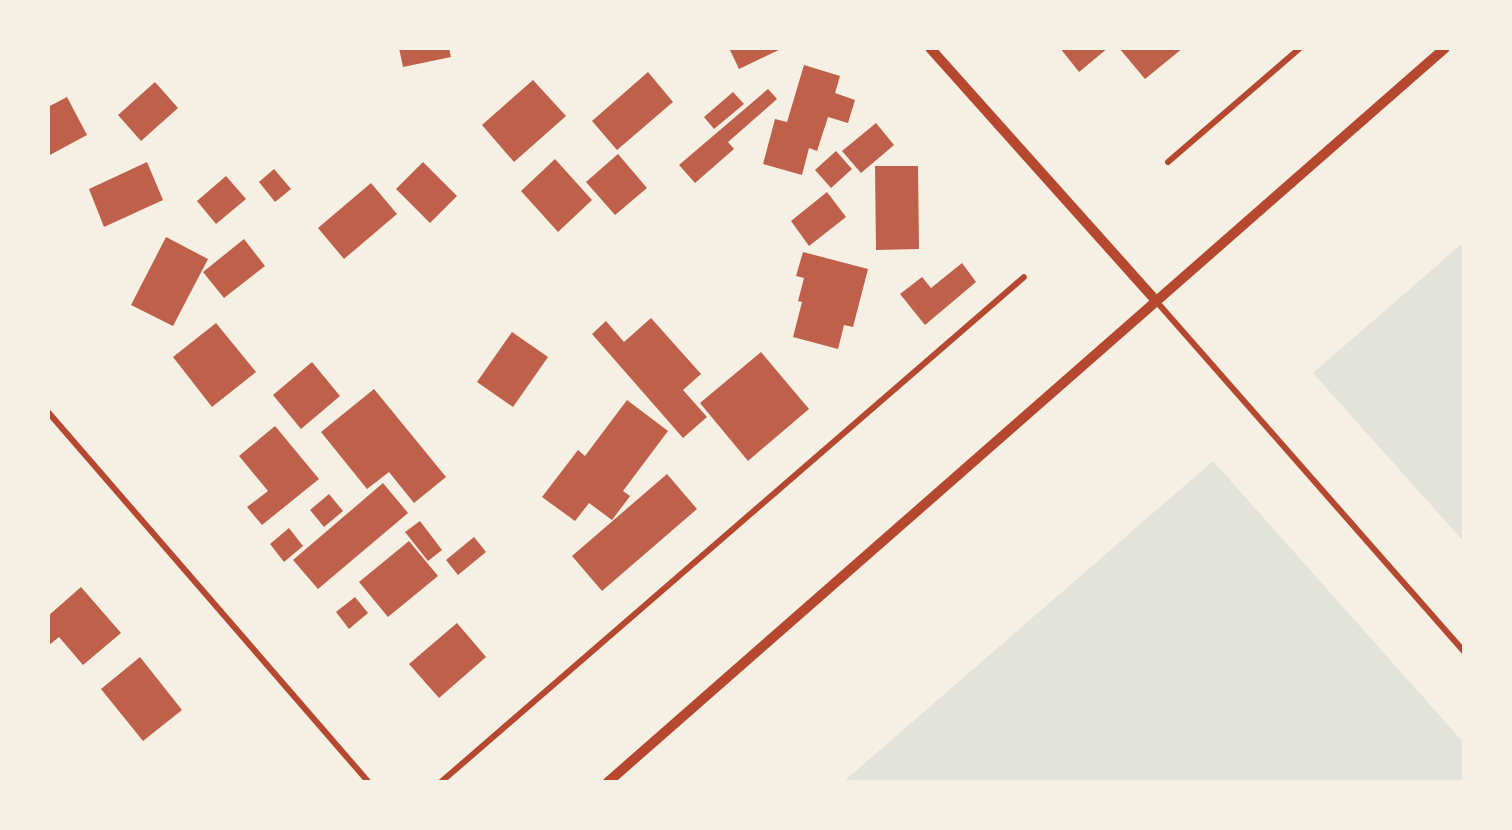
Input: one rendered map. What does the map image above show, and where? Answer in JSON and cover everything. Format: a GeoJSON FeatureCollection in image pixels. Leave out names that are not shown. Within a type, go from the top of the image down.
{"type":"FeatureCollection","features":[{"type":"Feature","properties":{"kind":"street"},"geometry":{"type":"LineString","coordinates":[[930,48],[1464,652]]}},
{"type":"Feature","properties":{"kind":"street"},"geometry":{"type":"LineString","coordinates":[[1168,162],[1300,48]]}},
{"type":"Feature","properties":{"kind":"street"},"geometry":{"type":"LineString","coordinates":[[608,782],[1445,48]]}},
{"type":"Feature","properties":{"kind":"street"},"geometry":{"type":"LineString","coordinates":[[441,782],[1024,277]]}},
{"type":"Feature","properties":{"kind":"street"},"geometry":{"type":"LineString","coordinates":[[48,412],[368,782]]}},
{"type":"Feature","properties":{"kind":"shaded area"},"geometry":{"type":"Polygon","coordinates":[[[1464,242],[1464,542],[1313,373],[1464,242]]]}},
{"type":"Feature","properties":{"kind":"shaded area"},"geometry":{"type":"Polygon","coordinates":[[[1213,461],[1464,743],[1464,782],[843,782],[1213,461]]]}},
{"type":"Feature","properties":{"kind":"building"},"geometry":{"type":"Polygon","coordinates":[[[399,48],[449,48],[451,57],[403,67],[399,48]]]}},
{"type":"Feature","properties":{"kind":"building"},"geometry":{"type":"Polygon","coordinates":[[[729,48],[783,48],[739,69],[729,48]]]}},
{"type":"Feature","properties":{"kind":"building"},"geometry":{"type":"Polygon","coordinates":[[[1060,48],[1108,48],[1079,72],[1060,48]]]}},
{"type":"Feature","properties":{"kind":"building"},"geometry":{"type":"Polygon","coordinates":[[[1119,48],[1183,48],[1145,79],[1119,48]]]}},
{"type":"Feature","properties":{"kind":"building"},"geometry":{"type":"Polygon","coordinates":[[[804,65],[840,76],[835,93],[855,100],[848,123],[828,117],[817,151],[809,148],[802,175],[763,164],[775,119],[787,122],[804,65]]]}},
{"type":"Feature","properties":{"kind":"building"},"geometry":{"type":"Polygon","coordinates":[[[648,72],[673,102],[617,150],[592,121],[648,72]]]}},
{"type":"Feature","properties":{"kind":"building"},"geometry":{"type":"Polygon","coordinates":[[[533,80],[566,116],[514,162],[482,125],[533,80]]]}},
{"type":"Feature","properties":{"kind":"building"},"geometry":{"type":"Polygon","coordinates":[[[155,82],[178,108],[141,141],[118,115],[155,82]]]}},
{"type":"Feature","properties":{"kind":"building"},"geometry":{"type":"Polygon","coordinates":[[[768,89],[777,99],[728,142],[734,149],[695,183],[679,165],[768,89]]]}},
{"type":"Feature","properties":{"kind":"building"},"geometry":{"type":"Polygon","coordinates":[[[733,92],[744,104],[714,129],[704,117],[733,92]]]}},
{"type":"Feature","properties":{"kind":"building"},"geometry":{"type":"Polygon","coordinates":[[[67,97],[87,135],[48,156],[48,107],[67,97]]]}},
{"type":"Feature","properties":{"kind":"building"},"geometry":{"type":"Polygon","coordinates":[[[876,123],[894,145],[861,173],[842,151],[876,123]]]}},
{"type":"Feature","properties":{"kind":"building"},"geometry":{"type":"Polygon","coordinates":[[[836,151],[852,169],[831,188],[815,170],[836,151]]]}},
{"type":"Feature","properties":{"kind":"building"},"geometry":{"type":"Polygon","coordinates":[[[618,154],[647,188],[615,215],[586,182],[618,154]]]}},
{"type":"Feature","properties":{"kind":"building"},"geometry":{"type":"Polygon","coordinates":[[[555,159],[592,200],[558,232],[521,191],[555,159]]]}},
{"type":"Feature","properties":{"kind":"building"},"geometry":{"type":"Polygon","coordinates":[[[147,162],[163,200],[104,227],[89,189],[147,162]]]}},
{"type":"Feature","properties":{"kind":"building"},"geometry":{"type":"Polygon","coordinates":[[[423,162],[457,196],[430,223],[396,189],[423,162]]]}},
{"type":"Feature","properties":{"kind":"building"},"geometry":{"type":"Polygon","coordinates":[[[875,166],[918,166],[919,249],[876,250],[875,166]]]}},
{"type":"Feature","properties":{"kind":"building"},"geometry":{"type":"Polygon","coordinates":[[[274,169],[291,189],[275,202],[259,182],[274,169]]]}},
{"type":"Feature","properties":{"kind":"building"},"geometry":{"type":"Polygon","coordinates":[[[226,176],[246,199],[216,224],[197,201],[226,176]]]}},
{"type":"Feature","properties":{"kind":"building"},"geometry":{"type":"Polygon","coordinates":[[[371,183],[397,214],[344,259],[318,228],[371,183]]]}},
{"type":"Feature","properties":{"kind":"building"},"geometry":{"type":"Polygon","coordinates":[[[827,192],[846,217],[809,246],[791,221],[827,192]]]}},
{"type":"Feature","properties":{"kind":"building"},"geometry":{"type":"Polygon","coordinates":[[[166,237],[208,259],[173,326],[131,305],[166,237]]]}},
{"type":"Feature","properties":{"kind":"building"},"geometry":{"type":"Polygon","coordinates":[[[244,239],[265,266],[224,298],[203,272],[244,239]]]}},
{"type":"Feature","properties":{"kind":"building"},"geometry":{"type":"Polygon","coordinates":[[[803,252],[868,269],[853,327],[844,325],[838,349],[793,337],[802,302],[798,301],[804,278],[796,276],[803,252]]]}},
{"type":"Feature","properties":{"kind":"building"},"geometry":{"type":"Polygon","coordinates":[[[962,263],[976,282],[925,325],[900,294],[922,277],[931,288],[962,263]]]}},
{"type":"Feature","properties":{"kind":"building"},"geometry":{"type":"Polygon","coordinates":[[[651,318],[701,374],[683,390],[707,417],[683,438],[592,334],[606,321],[624,342],[651,318]]]}},
{"type":"Feature","properties":{"kind":"building"},"geometry":{"type":"Polygon","coordinates":[[[216,323],[256,372],[212,407],[173,357],[216,323]]]}},
{"type":"Feature","properties":{"kind":"building"},"geometry":{"type":"Polygon","coordinates":[[[512,332],[548,357],[513,407],[477,382],[512,332]]]}},
{"type":"Feature","properties":{"kind":"building"},"geometry":{"type":"Polygon","coordinates":[[[761,352],[809,409],[748,461],[700,403],[761,352]]]}},
{"type":"Feature","properties":{"kind":"building"},"geometry":{"type":"Polygon","coordinates":[[[312,362],[340,396],[301,429],[273,395],[312,362]]]}},
{"type":"Feature","properties":{"kind":"building"},"geometry":{"type":"Polygon","coordinates":[[[374,389],[446,477],[414,503],[389,472],[367,489],[321,432],[374,389]]]}},
{"type":"Feature","properties":{"kind":"building"},"geometry":{"type":"Polygon","coordinates":[[[627,400],[668,431],[623,491],[630,496],[612,520],[589,503],[575,521],[542,497],[578,450],[585,456],[627,400]]]}},
{"type":"Feature","properties":{"kind":"building"},"geometry":{"type":"Polygon","coordinates":[[[275,426],[319,479],[262,525],[247,507],[268,491],[239,456],[275,426]]]}},
{"type":"Feature","properties":{"kind":"building"},"geometry":{"type":"Polygon","coordinates":[[[667,474],[697,509],[602,591],[572,556],[667,474]]]}},
{"type":"Feature","properties":{"kind":"building"},"geometry":{"type":"Polygon","coordinates":[[[383,483],[408,513],[318,589],[293,560],[383,483]]]}},
{"type":"Feature","properties":{"kind":"building"},"geometry":{"type":"Polygon","coordinates":[[[329,494],[343,511],[324,527],[310,510],[329,494]]]}},
{"type":"Feature","properties":{"kind":"building"},"geometry":{"type":"Polygon","coordinates":[[[420,521],[442,550],[428,561],[405,532],[420,521]]]}},
{"type":"Feature","properties":{"kind":"building"},"geometry":{"type":"Polygon","coordinates":[[[289,528],[303,546],[284,562],[270,544],[289,528]]]}},
{"type":"Feature","properties":{"kind":"building"},"geometry":{"type":"Polygon","coordinates":[[[474,537],[486,552],[458,575],[446,560],[474,537]]]}},
{"type":"Feature","properties":{"kind":"building"},"geometry":{"type":"Polygon","coordinates":[[[409,541],[438,576],[388,617],[359,582],[409,541]]]}},
{"type":"Feature","properties":{"kind":"building"},"geometry":{"type":"Polygon","coordinates":[[[81,587],[121,633],[83,665],[59,637],[48,646],[48,616],[81,587]]]}},
{"type":"Feature","properties":{"kind":"building"},"geometry":{"type":"Polygon","coordinates":[[[355,597],[368,613],[349,629],[336,612],[355,597]]]}},
{"type":"Feature","properties":{"kind":"building"},"geometry":{"type":"Polygon","coordinates":[[[457,623],[486,657],[439,698],[409,664],[457,623]]]}},
{"type":"Feature","properties":{"kind":"building"},"geometry":{"type":"Polygon","coordinates":[[[140,657],[182,710],[143,741],[101,689],[140,657]]]}}]}
